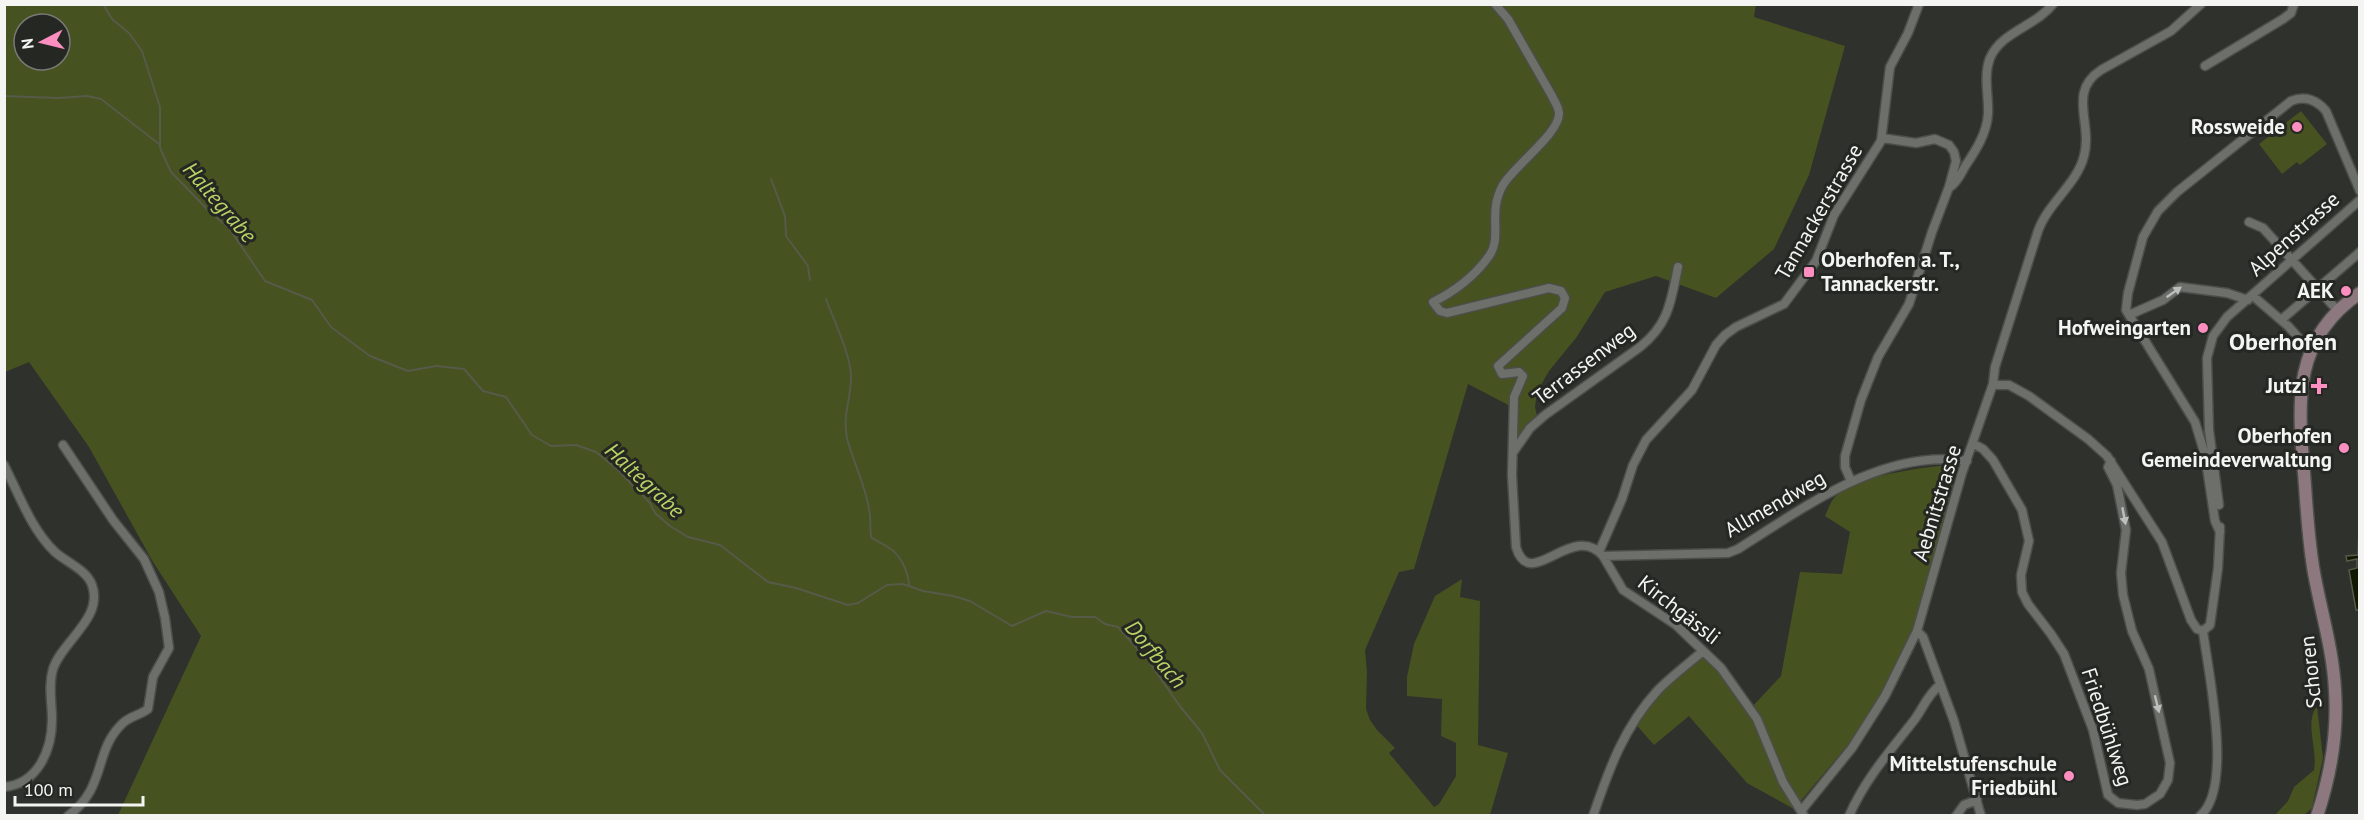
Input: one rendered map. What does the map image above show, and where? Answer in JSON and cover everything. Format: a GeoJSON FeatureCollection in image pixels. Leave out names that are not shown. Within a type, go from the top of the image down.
{"type":"FeatureCollection","features":[{"type":"Feature","properties":{"kind":"main road","name":"Schoren"},"geometry":{"type":"LineString","coordinates":[[2317,816],[2330,771],[2334,747],[2336,705],[2331,653],[2311,550],[2299,417],[2301,384],[2311,352],[2321,332],[2338,311],[2360,293]]}},
{"type":"Feature","properties":{"kind":"street"},"geometry":{"type":"LineString","coordinates":[[1495,4],[1509,19],[1552,96],[1558,109],[1558,119],[1551,132],[1516,167],[1498,193],[1494,210],[1495,241],[1491,254],[1454,291],[1433,302],[1440,311],[1446,313],[1539,290],[1553,288],[1562,293],[1565,301],[1562,308],[1498,366],[1502,374],[1519,372],[1524,376],[1515,393],[1513,451]]}},
{"type":"Feature","properties":{"kind":"street"},"geometry":{"type":"LineString","coordinates":[[1851,481],[1845,467],[1845,456],[1861,400],[1878,357],[1906,312],[1956,160],[1949,145],[1935,139],[1916,143],[1882,138],[1890,67],[1908,33],[1919,4]]}},
{"type":"Feature","properties":{"kind":"street"},"geometry":{"type":"LineString","coordinates":[[1949,187],[1957,181],[1984,133],[1988,111],[1986,76],[1992,54],[2002,42],[2041,18],[2053,4]]}},
{"type":"Feature","properties":{"kind":"street","name":"Aebnitstrasse"},"geometry":{"type":"LineString","coordinates":[[1801,813],[1841,763],[1867,725],[1893,681],[1917,631],[2040,224],[2079,169],[2085,155],[2086,133],[2082,95],[2085,86],[2095,74],[2171,31],[2201,4]]}},
{"type":"Feature","properties":{"kind":"street"},"geometry":{"type":"LineString","coordinates":[[2205,66],[2283,19],[2290,13],[2294,4]]}},
{"type":"Feature","properties":{"kind":"street"},"geometry":{"type":"LineString","coordinates":[[2203,631],[2210,625],[2218,568],[2220,532],[2216,521],[2205,455],[2195,422],[2128,315],[2126,300],[2143,237],[2158,211],[2177,192],[2291,100],[2306,98],[2319,104],[2326,111],[2360,191]]}},
{"type":"Feature","properties":{"kind":"street","name":"Tannackerstrasse"},"geometry":{"type":"LineString","coordinates":[[1601,554],[1633,465],[1646,440],[1692,390],[1716,345],[1725,335],[1736,327],[1777,308],[1789,299],[1816,261],[1834,215],[1882,138]]}},
{"type":"Feature","properties":{"kind":"street","name":"Alpenstrasse"},"geometry":{"type":"LineString","coordinates":[[2220,532],[2218,491],[2209,430],[2207,358],[2210,342],[2216,329],[2360,200]]}},
{"type":"Feature","properties":{"kind":"street"},"geometry":{"type":"LineString","coordinates":[[2249,222],[2263,228],[2338,311]]}},
{"type":"Feature","properties":{"kind":"street"},"geometry":{"type":"LineString","coordinates":[[2281,320],[2360,252]]}},
{"type":"Feature","properties":{"kind":"street","name":"Terrassenweg"},"geometry":{"type":"LineString","coordinates":[[1513,451],[1539,420],[1652,336],[1663,322],[1671,304],[1678,267]]}},
{"type":"Feature","properties":{"kind":"street"},"geometry":{"type":"LineString","coordinates":[[2128,315],[2163,300],[2180,287],[2222,292],[2251,298],[2281,320],[2311,352]]}},
{"type":"Feature","properties":{"kind":"street"},"geometry":{"type":"LineString","coordinates":[[1993,385],[2009,385],[2029,396],[2088,439],[2110,461],[2162,542],[2191,620],[2197,629],[2203,631]]}},
{"type":"Feature","properties":{"kind":"street","name":"Friedbühlweg"},"geometry":{"type":"LineString","coordinates":[[1974,444],[1983,449],[1993,460],[2014,493],[2025,517],[2029,541],[2021,575],[2022,592],[2064,654],[2093,730],[2109,796],[2118,803],[2145,804],[2160,794],[2168,780],[2170,769],[2165,735],[2149,669],[2132,631],[2123,595],[2121,573],[2126,530],[2117,485],[2108,467],[2110,461]]}},
{"type":"Feature","properties":{"kind":"street"},"geometry":{"type":"LineString","coordinates":[[63,445],[113,520],[144,559],[159,592],[169,648],[153,677],[148,709],[132,716],[117,728],[107,747],[92,790],[81,805],[68,816]]}},
{"type":"Feature","properties":{"kind":"street","name":"Allmendweg"},"geometry":{"type":"LineString","coordinates":[[1513,451],[1516,547],[1520,557],[1528,563],[1537,564],[1563,549],[1576,546],[1601,554],[1733,552],[1851,481],[1920,461],[1949,459],[1967,461]]}},
{"type":"Feature","properties":{"kind":"street"},"geometry":{"type":"LineString","coordinates":[[4,465],[41,536],[53,551],[86,576],[92,584],[94,593],[87,618],[58,658],[53,670],[50,684],[51,729],[44,756],[29,779],[4,787]]}},
{"type":"Feature","properties":{"kind":"street","name":"Kirchgässli"},"geometry":{"type":"LineString","coordinates":[[1601,554],[1623,590],[1676,625],[1721,668],[1756,719],[1783,783],[1801,813]]}},
{"type":"Feature","properties":{"kind":"street"},"geometry":{"type":"LineString","coordinates":[[1917,631],[1923,637],[1954,721],[1981,816]]}},
{"type":"Feature","properties":{"kind":"street"},"geometry":{"type":"LineString","coordinates":[[2200,816],[2214,795],[2217,774],[2216,733],[2203,631]]}},
{"type":"Feature","properties":{"kind":"street"},"geometry":{"type":"LineString","coordinates":[[1593,816],[1616,752],[1633,721],[1665,683],[1703,651]]}},
{"type":"Feature","properties":{"kind":"street"},"geometry":{"type":"LineString","coordinates":[[1849,816],[1870,776],[1917,716],[1932,692],[1940,685]]}},
{"type":"Feature","properties":{"kind":"street"},"geometry":{"type":"LineString","coordinates":[[1956,816],[1964,806],[1977,800]]}},
{"type":"Feature","properties":{"kind":"green space"},"geometry":{"type":"Polygon","coordinates":[[[1756,4],[1754,17],[1845,46],[1809,175],[1774,249],[1716,298],[1656,276],[1605,292],[1576,338],[1549,371],[1537,392],[1535,407],[1538,420],[1516,448],[1514,408],[1468,384],[1414,569],[1399,572],[1365,650],[1366,709],[1377,730],[1395,748],[1389,753],[1434,807],[1439,804],[1456,776],[1456,743],[1441,736],[1442,699],[1407,696],[1407,677],[1414,644],[1435,596],[1462,579],[1460,597],[1480,601],[1478,745],[1508,753],[1490,815],[118,815],[201,636],[153,562],[89,447],[29,362],[5,372],[5,5],[1756,4]]]}},
{"type":"Feature","properties":{"kind":"green space","name":"Rossweide"},"geometry":{"type":"Polygon","coordinates":[[[2301,111],[2327,144],[2300,165],[2297,162],[2282,174],[2259,144],[2301,111]]]}},
{"type":"Feature","properties":{"kind":"green space"},"geometry":{"type":"Polygon","coordinates":[[[1958,464],[1917,622],[1872,716],[1794,809],[1747,783],[1689,716],[1654,745],[1633,721],[1642,708],[1703,651],[1750,709],[1781,676],[1800,572],[1842,574],[1850,532],[1825,516],[1834,498],[1847,488],[1877,477],[1958,464]]]}},
{"type":"Feature","properties":{"kind":"green space"},"geometry":{"type":"Polygon","coordinates":[[[2317,706],[2323,758],[2312,808],[2304,815],[2275,815],[2288,801],[2294,787],[2314,770],[2311,728],[2313,713],[2317,706]]]}},
{"type":"Feature","properties":{"kind":"shaded area"},"geometry":{"type":"Polygon","coordinates":[[[2359,529],[2359,610],[2356,610],[2349,570],[2357,568],[2357,559],[2347,561],[2346,556],[2358,555],[2359,529]]]}},
{"type":"Feature","properties":{"kind":"waterway","name":"Haltegrabe"},"geometry":{"type":"LineString","coordinates":[[103,4],[112,19],[129,33],[142,51],[160,107],[160,148],[171,172],[229,228],[265,281],[312,300],[331,327],[370,356],[408,371],[436,366],[464,369],[483,391],[506,397],[532,435],[551,446],[576,445],[596,452],[618,470],[650,503],[655,513],[670,526],[688,537],[720,545],[768,582],[796,588],[848,605],[858,603],[887,585],[903,584],[923,591],[970,601],[1012,626],[1046,611],[1072,617],[1095,617],[1105,624],[1118,627],[1150,663],[1202,733],[1220,770],[1266,816]]}},
{"type":"Feature","properties":{"kind":"waterway"},"geometry":{"type":"LineString","coordinates":[[4,96],[59,98],[87,96],[101,99],[159,144]]}},
{"type":"Feature","properties":{"kind":"waterway"},"geometry":{"type":"LineString","coordinates":[[771,179],[785,216],[786,236],[808,266],[810,280]]}},
{"type":"Feature","properties":{"kind":"waterway"},"geometry":{"type":"LineString","coordinates":[[826,299],[850,365],[851,382],[846,413],[847,438],[867,500],[871,537],[897,554],[907,574],[909,585]]}},
{"type":"Feature","properties":{"kind":"place","name":"Rossweide"},"geometry":{"type":"Point","coordinates":[2297,127]}},
{"type":"Feature","properties":{"kind":"place","name":"Oberhofen a. T., Tannackerstr."},"geometry":{"type":"Point","coordinates":[1809,272]}},
{"type":"Feature","properties":{"kind":"place","name":"AEK"},"geometry":{"type":"Point","coordinates":[2346,291]}},
{"type":"Feature","properties":{"kind":"place","name":"Hofweingarten"},"geometry":{"type":"Point","coordinates":[2203,328]}},
{"type":"Feature","properties":{"kind":"place","name":"Jutzi"},"geometry":{"type":"Point","coordinates":[2319,386]}},
{"type":"Feature","properties":{"kind":"place","name":"Oberhofen Gemeindeverwaltung"},"geometry":{"type":"Point","coordinates":[2344,448]}},
{"type":"Feature","properties":{"kind":"place","name":"Mittelstufenschule Friedbühl"},"geometry":{"type":"Point","coordinates":[2069,776]}},
{"type":"Feature","properties":{"kind":"district","name":"Oberhofen"},"geometry":{"type":"Point","coordinates":[2283,342]}},
{"type":"Feature","properties":{"kind":"water label","name":"Dorfbach"},"geometry":{"type":"Point","coordinates":[1156,654]}}]}
